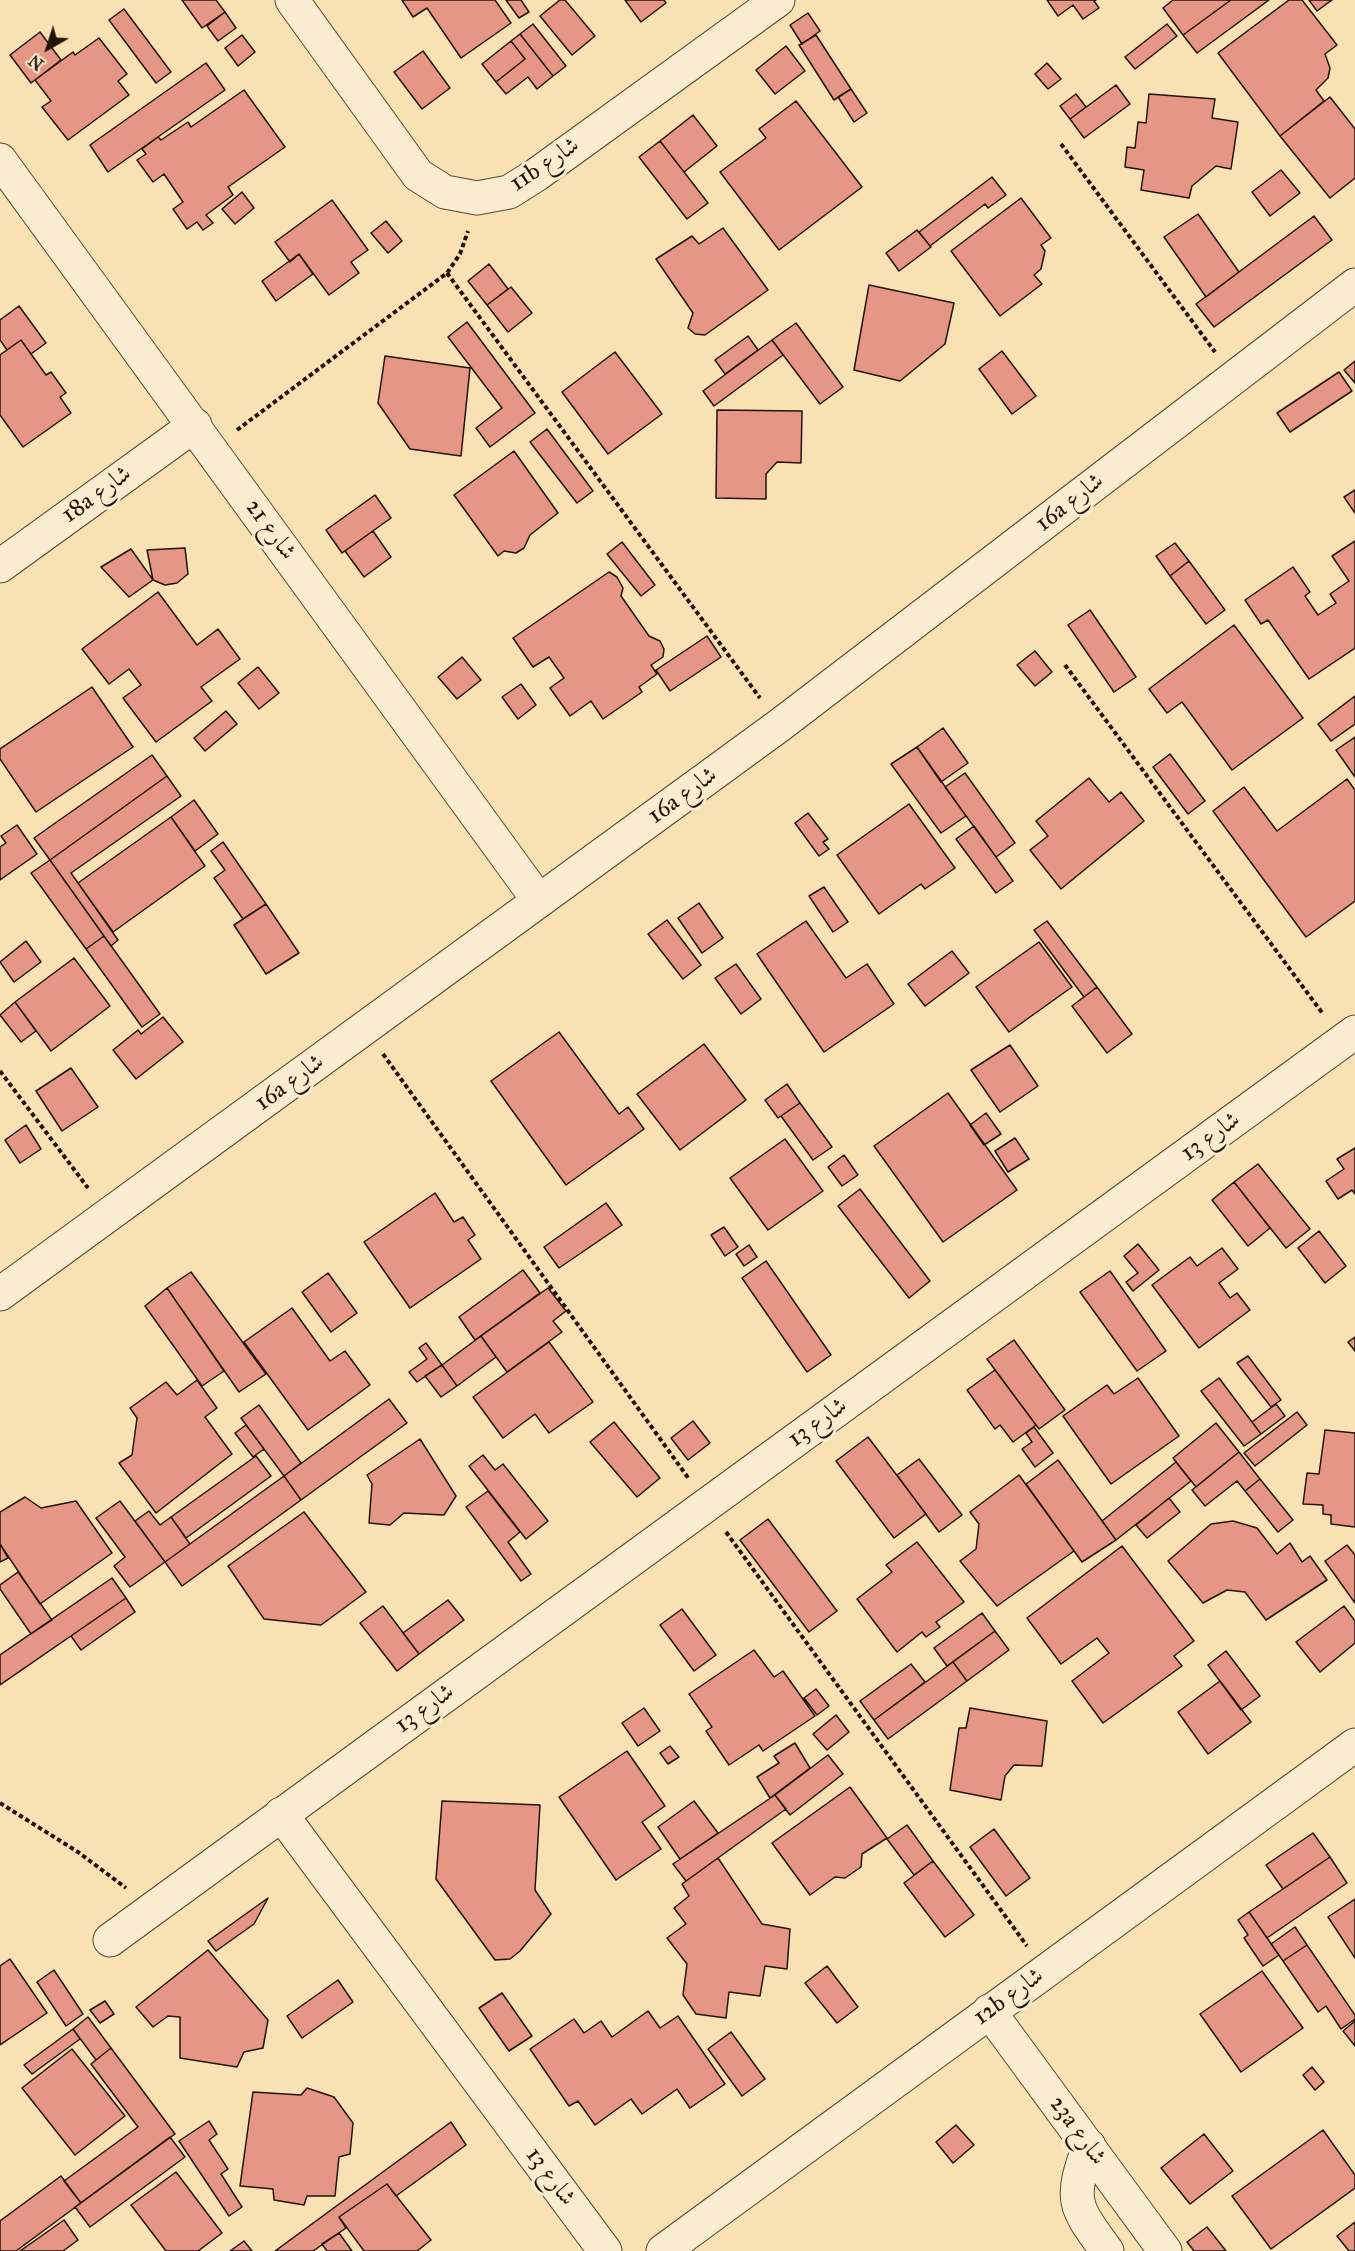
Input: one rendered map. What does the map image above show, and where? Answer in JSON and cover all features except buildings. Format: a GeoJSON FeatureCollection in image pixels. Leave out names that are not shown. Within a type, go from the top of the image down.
{"type":"FeatureCollection","features":[{"type":"Feature","properties":{"kind":"street","name":"11b شارع"},"geometry":{"type":"LineString","coordinates":[[292,0],[418,175],[445,192],[477,198],[509,192],[778,0]]}},
{"type":"Feature","properties":{"kind":"street","name":"شارع 21"},"geometry":{"type":"LineString","coordinates":[[0,160],[539,902]]}},
{"type":"Feature","properties":{"kind":"street","name":"16a شارع"},"geometry":{"type":"LineString","coordinates":[[0,1294],[780,725],[1233,376],[1355,285]]}},
{"type":"Feature","properties":{"kind":"street","name":"18a شارع"},"geometry":{"type":"LineString","coordinates":[[0,566],[203,437]]}},
{"type":"Feature","properties":{"kind":"street","name":"شارع 13"},"geometry":{"type":"LineString","coordinates":[[110,1940],[1349,1036]]}},
{"type":"Feature","properties":{"kind":"street","name":"12b شارع"},"geometry":{"type":"LineString","coordinates":[[663,2251],[1355,1745]]}},
{"type":"Feature","properties":{"kind":"street","name":"شارع 13"},"geometry":{"type":"LineString","coordinates":[[281,1814],[605,2251]]}},
{"type":"Feature","properties":{"kind":"street","name":"23a شارع"},"geometry":{"type":"LineString","coordinates":[[989,2011],[1165,2251]]}},
{"type":"Feature","properties":{"kind":"street"},"geometry":{"type":"LineString","coordinates":[[1089,2146],[1077,2185],[1078,2201],[1082,2216],[1107,2251]]}},
{"type":"Feature","properties":{"kind":"path"},"geometry":{"type":"LineString","coordinates":[[1061,144],[1233,376]]}},
{"type":"Feature","properties":{"kind":"path"},"geometry":{"type":"LineString","coordinates":[[203,437],[447,273],[460,254],[477,198]]}},
{"type":"Feature","properties":{"kind":"path"},"geometry":{"type":"LineString","coordinates":[[447,273],[780,725]]}},
{"type":"Feature","properties":{"kind":"path"},"geometry":{"type":"LineString","coordinates":[[1065,665],[1349,1036]]}},
{"type":"Feature","properties":{"kind":"path"},"geometry":{"type":"LineString","coordinates":[[0,1071],[108,1215]]}},
{"type":"Feature","properties":{"kind":"path"},"geometry":{"type":"LineString","coordinates":[[0,1803],[78,1852],[153,1908]]}}]}
